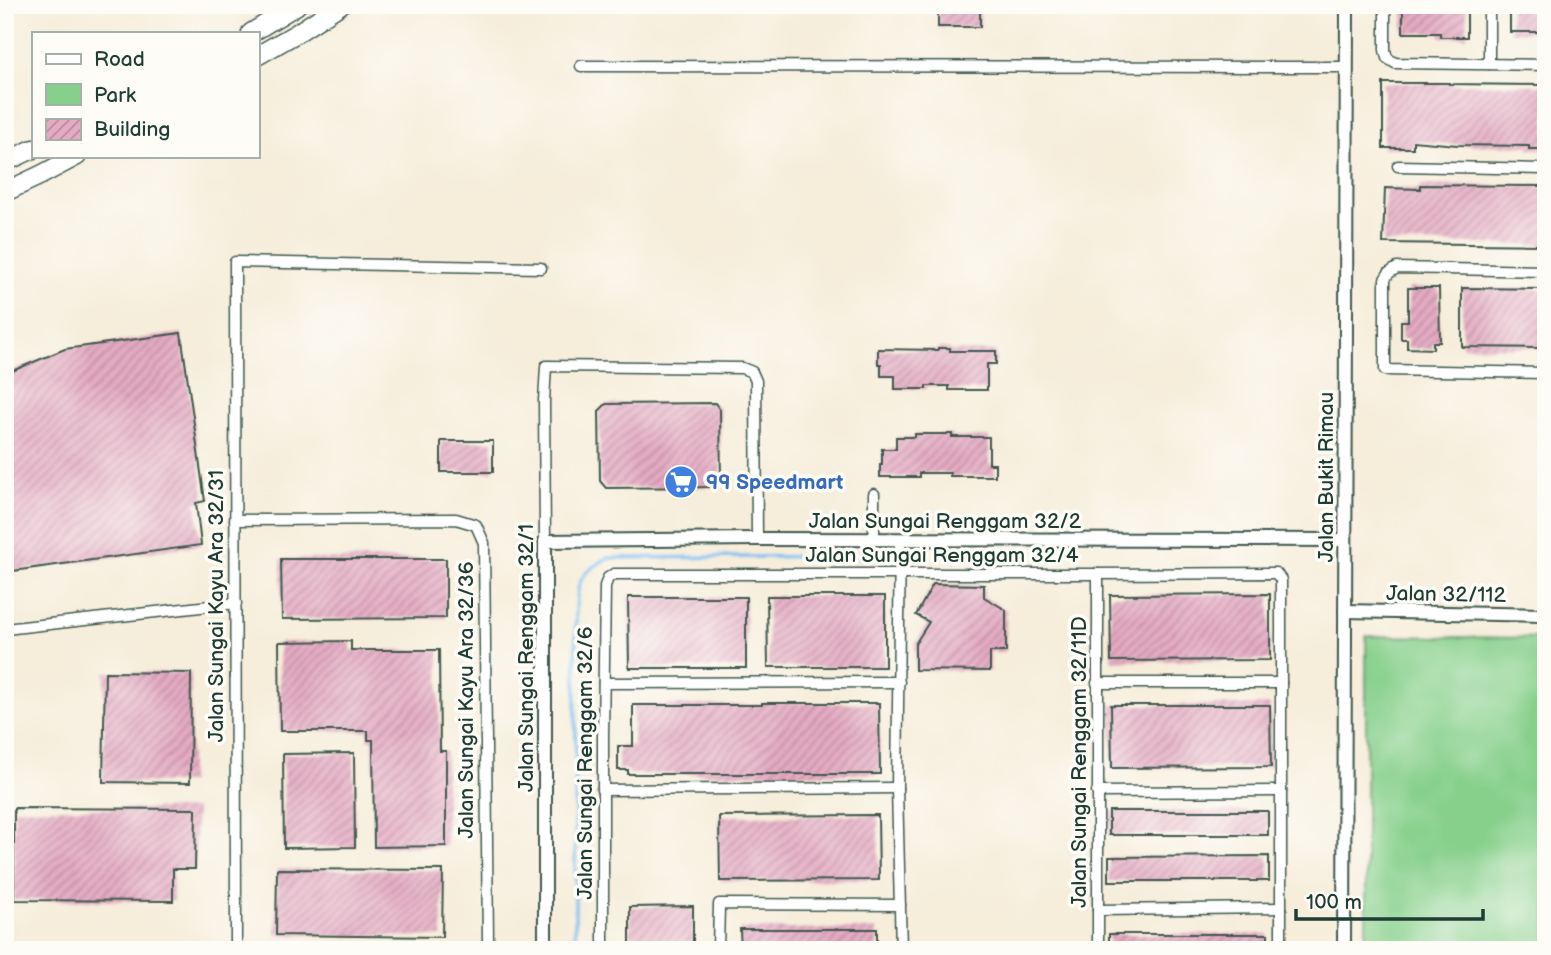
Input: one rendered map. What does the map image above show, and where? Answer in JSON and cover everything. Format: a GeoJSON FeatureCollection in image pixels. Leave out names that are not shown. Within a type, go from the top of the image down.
{"type":"FeatureCollection","features":[{"type":"Feature","properties":{"kind":"highway"},"geometry":{"type":"LineString","coordinates":[[253,32],[297,5]]}},
{"type":"Feature","properties":{"kind":"highway"},"geometry":{"type":"LineString","coordinates":[[259,56],[340,5]]}},
{"type":"Feature","properties":{"kind":"highway"},"geometry":{"type":"LineString","coordinates":[[5,162],[32,149]]}},
{"type":"Feature","properties":{"kind":"highway"},"geometry":{"type":"LineString","coordinates":[[5,192],[73,158]]}},
{"type":"Feature","properties":{"kind":"street","name":"Jalan Bukit Rimau"},"geometry":{"type":"LineString","coordinates":[[1344,950],[1347,5]]}},
{"type":"Feature","properties":{"kind":"street"},"geometry":{"type":"LineString","coordinates":[[1385,5],[1385,50],[1387,58],[1395,63],[1546,65]]}},
{"type":"Feature","properties":{"kind":"street"},"geometry":{"type":"LineString","coordinates":[[1489,5],[1489,64]]}},
{"type":"Feature","properties":{"kind":"street"},"geometry":{"type":"LineString","coordinates":[[581,66],[1347,67]]}},
{"type":"Feature","properties":{"kind":"street"},"geometry":{"type":"LineString","coordinates":[[1398,166],[1546,169]]}},
{"type":"Feature","properties":{"kind":"street","name":"Jalan Sungai Kayu Ara 32/31"},"geometry":{"type":"LineString","coordinates":[[236,950],[235,262],[541,268]]}},
{"type":"Feature","properties":{"kind":"street"},"geometry":{"type":"LineString","coordinates":[[1546,271],[1396,268],[1385,279],[1385,370],[1546,373]]}},
{"type":"Feature","properties":{"kind":"street","name":"Jalan Sungai Renggam 32/1"},"geometry":{"type":"LineString","coordinates":[[544,950],[546,366],[742,368],[752,372],[756,381],[757,539]]}},
{"type":"Feature","properties":{"kind":"street"},"geometry":{"type":"LineString","coordinates":[[874,494],[874,540]]}},
{"type":"Feature","properties":{"kind":"street","name":"Jalan Sungai Kayu Ara 32/36"},"geometry":{"type":"LineString","coordinates":[[235,520],[456,519],[476,525],[484,543],[488,942],[484,950]]}},
{"type":"Feature","properties":{"kind":"street"},"geometry":{"type":"LineString","coordinates":[[900,540],[897,788],[901,950]]}},
{"type":"Feature","properties":{"kind":"street","name":"Jalan Sungai Renggam 32/2"},"geometry":{"type":"LineString","coordinates":[[545,541],[1345,540]]}},
{"type":"Feature","properties":{"kind":"street","name":"Jalan Sungai Renggam 32/4"},"geometry":{"type":"LineString","coordinates":[[608,578],[614,574],[1276,573],[1280,580],[1281,683]]}},
{"type":"Feature","properties":{"kind":"street","name":"Jalan Sungai Renggam 32/11D"},"geometry":{"type":"LineString","coordinates":[[1098,574],[1098,950]]}},
{"type":"Feature","properties":{"kind":"street","name":"Jalan Sungai Renggam 32/6"},"geometry":{"type":"LineString","coordinates":[[603,950],[605,586],[608,578]]}},
{"type":"Feature","properties":{"kind":"street"},"geometry":{"type":"LineString","coordinates":[[5,629],[236,603]]}},
{"type":"Feature","properties":{"kind":"street","name":"Jalan 32/112"},"geometry":{"type":"LineString","coordinates":[[1345,611],[1546,615]]}},
{"type":"Feature","properties":{"kind":"street"},"geometry":{"type":"LineString","coordinates":[[604,683],[899,682]]}},
{"type":"Feature","properties":{"kind":"street"},"geometry":{"type":"LineString","coordinates":[[1097,683],[1281,683],[1281,950]]}},
{"type":"Feature","properties":{"kind":"street"},"geometry":{"type":"LineString","coordinates":[[603,789],[897,788]]}},
{"type":"Feature","properties":{"kind":"street"},"geometry":{"type":"LineString","coordinates":[[1097,792],[1281,791]]}},
{"type":"Feature","properties":{"kind":"street"},"geometry":{"type":"LineString","coordinates":[[718,950],[719,904],[900,905]]}},
{"type":"Feature","properties":{"kind":"street"},"geometry":{"type":"LineString","coordinates":[[1098,910],[1281,908]]}},
{"type":"Feature","properties":{"kind":"green space"},"geometry":{"type":"Polygon","coordinates":[[[1366,636],[1546,638],[1546,950],[1366,950],[1366,636]]]}},
{"type":"Feature","properties":{"kind":"building"},"geometry":{"type":"Polygon","coordinates":[[[938,5],[980,5],[980,27],[938,27],[938,5]]]}},
{"type":"Feature","properties":{"kind":"building"},"geometry":{"type":"Polygon","coordinates":[[[1403,5],[1467,5],[1467,37],[1440,37],[1440,33],[1403,33],[1403,5]]]}},
{"type":"Feature","properties":{"kind":"building"},"geometry":{"type":"Polygon","coordinates":[[[1510,5],[1546,5],[1546,32],[1510,32],[1510,5]]]}},
{"type":"Feature","properties":{"kind":"building"},"geometry":{"type":"Polygon","coordinates":[[[1383,83],[1546,85],[1546,149],[1413,141],[1413,148],[1383,148],[1383,83]]]}},
{"type":"Feature","properties":{"kind":"building"},"geometry":{"type":"Polygon","coordinates":[[[1420,185],[1546,186],[1546,245],[1383,243],[1385,188],[1420,189],[1420,185]]]}},
{"type":"Feature","properties":{"kind":"building"},"geometry":{"type":"Polygon","coordinates":[[[1408,288],[1439,288],[1440,342],[1433,342],[1433,349],[1407,348],[1407,339],[1401,339],[1401,321],[1408,321],[1408,288]]]}},
{"type":"Feature","properties":{"kind":"building"},"geometry":{"type":"Polygon","coordinates":[[[1462,288],[1546,289],[1546,348],[1462,347],[1462,288]]]}},
{"type":"Feature","properties":{"kind":"building"},"geometry":{"type":"Polygon","coordinates":[[[181,333],[205,501],[196,503],[201,545],[5,572],[5,374],[65,349],[181,333]]]}},
{"type":"Feature","properties":{"kind":"building"},"geometry":{"type":"Polygon","coordinates":[[[950,348],[950,351],[996,351],[996,364],[987,364],[987,390],[949,390],[949,386],[895,389],[895,376],[881,376],[878,349],[950,348]]]}},
{"type":"Feature","properties":{"kind":"building"},"geometry":{"type":"Polygon","coordinates":[[[715,403],[720,410],[721,480],[714,487],[606,488],[600,481],[599,411],[606,404],[715,403]]]}},
{"type":"Feature","properties":{"kind":"building"},"geometry":{"type":"Polygon","coordinates":[[[915,434],[989,437],[989,464],[995,464],[995,476],[919,473],[919,477],[880,477],[882,449],[896,449],[896,437],[915,437],[915,434]]]}},
{"type":"Feature","properties":{"kind":"building"},"geometry":{"type":"Polygon","coordinates":[[[441,441],[493,441],[493,472],[441,472],[441,441]]]}},
{"type":"Feature","properties":{"kind":"building"},"geometry":{"type":"Polygon","coordinates":[[[281,559],[446,559],[446,618],[282,619],[281,559]]]}},
{"type":"Feature","properties":{"kind":"building"},"geometry":{"type":"Polygon","coordinates":[[[933,584],[984,585],[984,597],[1006,610],[1006,652],[990,652],[990,671],[915,670],[915,644],[929,622],[916,615],[933,584]]]}},
{"type":"Feature","properties":{"kind":"building"},"geometry":{"type":"Polygon","coordinates":[[[1270,594],[1270,660],[1111,661],[1110,595],[1270,594]]]}},
{"type":"Feature","properties":{"kind":"building"},"geometry":{"type":"Polygon","coordinates":[[[767,596],[885,596],[885,667],[768,667],[767,596]]]}},
{"type":"Feature","properties":{"kind":"building"},"geometry":{"type":"Polygon","coordinates":[[[628,597],[746,597],[746,668],[629,668],[628,597]]]}},
{"type":"Feature","properties":{"kind":"building"},"geometry":{"type":"Polygon","coordinates":[[[351,641],[351,650],[439,650],[440,751],[446,751],[446,846],[374,847],[373,740],[368,740],[368,731],[280,731],[279,642],[351,641]]]}},
{"type":"Feature","properties":{"kind":"building"},"geometry":{"type":"Polygon","coordinates":[[[105,672],[191,673],[190,783],[103,782],[105,672]]]}},
{"type":"Feature","properties":{"kind":"building"},"geometry":{"type":"Polygon","coordinates":[[[879,703],[880,774],[628,774],[628,770],[618,770],[618,746],[633,746],[633,705],[879,703]]]}},
{"type":"Feature","properties":{"kind":"building"},"geometry":{"type":"Polygon","coordinates":[[[1111,705],[1270,705],[1271,767],[1112,768],[1111,705]]]}},
{"type":"Feature","properties":{"kind":"building"},"geometry":{"type":"Polygon","coordinates":[[[354,753],[355,847],[284,848],[283,754],[354,753]]]}},
{"type":"Feature","properties":{"kind":"building"},"geometry":{"type":"Polygon","coordinates":[[[14,808],[196,809],[195,869],[173,869],[173,901],[14,900],[14,808]]]}},
{"type":"Feature","properties":{"kind":"building"},"geometry":{"type":"Polygon","coordinates":[[[1109,811],[1268,811],[1268,835],[1109,835],[1109,811]]]}},
{"type":"Feature","properties":{"kind":"building"},"geometry":{"type":"Polygon","coordinates":[[[878,815],[879,880],[720,881],[719,816],[878,815]]]}},
{"type":"Feature","properties":{"kind":"building"},"geometry":{"type":"Polygon","coordinates":[[[1269,856],[1269,881],[1109,881],[1109,857],[1269,856]]]}},
{"type":"Feature","properties":{"kind":"building"},"geometry":{"type":"Polygon","coordinates":[[[277,869],[443,870],[442,937],[276,935],[277,869]]]}},
{"type":"Feature","properties":{"kind":"building"},"geometry":{"type":"Polygon","coordinates":[[[693,906],[693,950],[630,950],[630,907],[693,906]]]}},
{"type":"Feature","properties":{"kind":"building"},"geometry":{"type":"Polygon","coordinates":[[[740,929],[877,929],[877,950],[741,950],[740,929]]]}},
{"type":"Feature","properties":{"kind":"building"},"geometry":{"type":"Polygon","coordinates":[[[1109,934],[1268,934],[1268,950],[1109,950],[1109,934]]]}},
{"type":"Feature","properties":{"kind":"waterway"},"geometry":{"type":"LineString","coordinates":[[575,950],[576,611],[582,578],[608,558],[883,556]]}},
{"type":"Feature","properties":{"kind":"place","name":"99 Speedmart"},"geometry":{"type":"Point","coordinates":[681,482]}}]}
